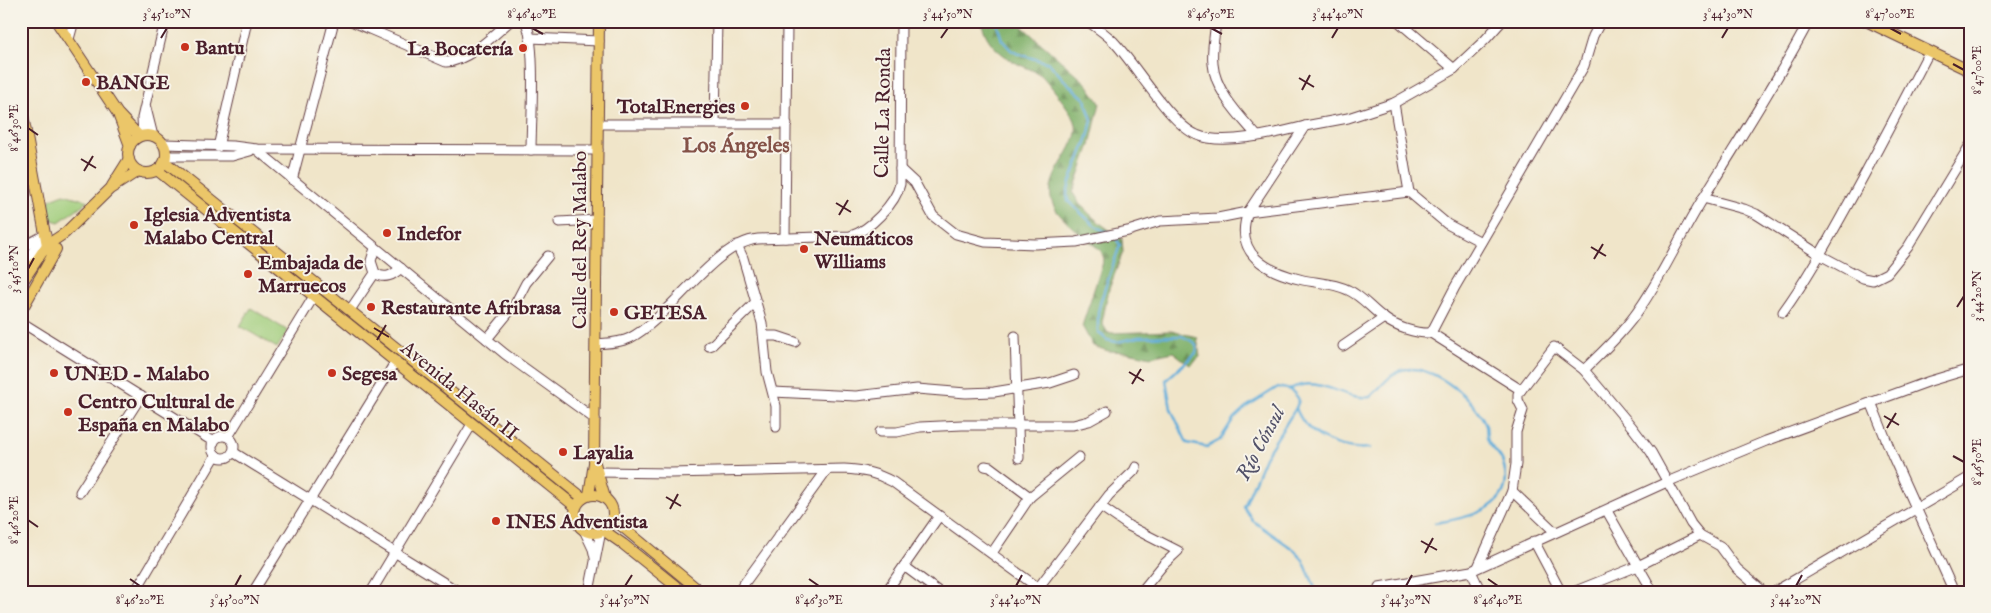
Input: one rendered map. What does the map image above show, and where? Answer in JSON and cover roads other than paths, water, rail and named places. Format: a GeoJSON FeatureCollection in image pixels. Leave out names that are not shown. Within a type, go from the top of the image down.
{"type":"FeatureCollection","features":[{"type":"Feature","properties":{"kind":"main road"},"geometry":{"type":"LineString","coordinates":[[56,21],[118,114],[130,146],[129,159],[110,189]]}},
{"type":"Feature","properties":{"kind":"main road","name":"Calle del Rey Malabo"},"geometry":{"type":"LineString","coordinates":[[586,496],[594,460],[599,21]]}},
{"type":"Feature","properties":{"kind":"main road"},"geometry":{"type":"LineString","coordinates":[[1866,21],[1970,71]]}},
{"type":"Feature","properties":{"kind":"main road"},"geometry":{"type":"LineString","coordinates":[[21,105],[47,240],[52,255]]}},
{"type":"Feature","properties":{"kind":"main road"},"geometry":{"type":"LineString","coordinates":[[118,114],[145,136],[164,144],[165,159],[157,170],[148,173],[138,171],[129,159]]}},
{"type":"Feature","properties":{"kind":"main road"},"geometry":{"type":"LineString","coordinates":[[130,146],[145,136]]}},
{"type":"Feature","properties":{"kind":"main road","name":"Avenida Hasán II"},"geometry":{"type":"LineString","coordinates":[[165,159],[350,310],[586,496]]}},
{"type":"Feature","properties":{"kind":"main road","name":"Avenida Hasán II"},"geometry":{"type":"LineString","coordinates":[[157,170],[576,508]]}},
{"type":"Feature","properties":{"kind":"main road"},"geometry":{"type":"LineString","coordinates":[[21,311],[65,233],[110,189],[138,171]]}},
{"type":"Feature","properties":{"kind":"main road"},"geometry":{"type":"LineString","coordinates":[[21,284],[47,240],[65,233]]}},
{"type":"Feature","properties":{"kind":"main road","name":"Calle del Rey Malabo"},"geometry":{"type":"LineString","coordinates":[[594,460],[605,498]]}},
{"type":"Feature","properties":{"kind":"main road"},"geometry":{"type":"LineString","coordinates":[[594,494],[605,498],[612,507],[612,518],[607,527],[602,531],[592,532],[584,530],[575,518],[576,508],[586,496],[594,494]]}},
{"type":"Feature","properties":{"kind":"main road"},"geometry":{"type":"LineString","coordinates":[[612,518],[701,592]]}},
{"type":"Feature","properties":{"kind":"main road"},"geometry":{"type":"LineString","coordinates":[[602,531],[623,544],[683,592]]}},
{"type":"Feature","properties":{"kind":"street"},"geometry":{"type":"LineString","coordinates":[[69,39],[74,21]]}},
{"type":"Feature","properties":{"kind":"street"},"geometry":{"type":"LineString","coordinates":[[145,136],[145,105],[164,21]]}},
{"type":"Feature","properties":{"kind":"street"},"geometry":{"type":"LineString","coordinates":[[218,146],[247,21]]}},
{"type":"Feature","properties":{"kind":"street"},"geometry":{"type":"LineString","coordinates":[[292,180],[334,21]]}},
{"type":"Feature","properties":{"kind":"street"},"geometry":{"type":"LineString","coordinates":[[351,21],[440,59],[453,62],[465,57],[510,21]]}},
{"type":"Feature","properties":{"kind":"street"},"geometry":{"type":"LineString","coordinates":[[525,21],[530,38],[532,82],[531,150]]}},
{"type":"Feature","properties":{"kind":"street"},"geometry":{"type":"LineString","coordinates":[[715,124],[717,21]]}},
{"type":"Feature","properties":{"kind":"street"},"geometry":{"type":"LineString","coordinates":[[785,238],[787,21]]}},
{"type":"Feature","properties":{"kind":"street","name":"Calle La Ronda"},"geometry":{"type":"LineString","coordinates":[[737,245],[749,240],[841,236],[858,233],[892,204],[900,184],[901,21]]}},
{"type":"Feature","properties":{"kind":"street"},"geometry":{"type":"LineString","coordinates":[[1087,21],[1114,42],[1161,101],[1188,130],[1195,135],[1210,139],[1257,136],[1348,118],[1394,103],[1454,69],[1502,21]]}},
{"type":"Feature","properties":{"kind":"street"},"geometry":{"type":"LineString","coordinates":[[1216,21],[1212,63],[1215,77],[1229,101],[1257,136]]}},
{"type":"Feature","properties":{"kind":"street"},"geometry":{"type":"LineString","coordinates":[[1398,21],[1454,69]]}},
{"type":"Feature","properties":{"kind":"street"},"geometry":{"type":"LineString","coordinates":[[1431,332],[1481,242],[1584,66],[1593,36],[1601,21]]}},
{"type":"Feature","properties":{"kind":"street"},"geometry":{"type":"LineString","coordinates":[[1584,370],[1612,342],[1641,307],[1661,275],[1703,198],[1784,69],[1809,21]]}},
{"type":"Feature","properties":{"kind":"street"},"geometry":{"type":"LineString","coordinates":[[530,38],[599,41]]}},
{"type":"Feature","properties":{"kind":"street"},"geometry":{"type":"LineString","coordinates":[[1782,312],[1803,284],[1820,255],[1877,153],[1929,52]]}},
{"type":"Feature","properties":{"kind":"street"},"geometry":{"type":"LineString","coordinates":[[1394,103],[1409,192],[1447,224],[1481,242]]}},
{"type":"Feature","properties":{"kind":"street"},"geometry":{"type":"LineString","coordinates":[[598,124],[787,124]]}},
{"type":"Feature","properties":{"kind":"street"},"geometry":{"type":"LineString","coordinates":[[1305,126],[1248,212],[1245,222],[1244,242],[1254,259],[1273,270],[1301,280],[1346,288],[1355,293],[1384,318],[1418,332],[1431,332],[1521,390]]}},
{"type":"Feature","properties":{"kind":"street"},"geometry":{"type":"LineString","coordinates":[[164,144],[256,149],[598,150]]}},
{"type":"Feature","properties":{"kind":"street"},"geometry":{"type":"LineString","coordinates":[[1703,198],[1756,214],[1820,255],[1863,278],[1873,280],[1887,273],[1922,225],[1970,145]]}},
{"type":"Feature","properties":{"kind":"street"},"geometry":{"type":"LineString","coordinates":[[165,159],[232,156],[256,149]]}},
{"type":"Feature","properties":{"kind":"street"},"geometry":{"type":"LineString","coordinates":[[256,149],[487,339],[595,419]]}},
{"type":"Feature","properties":{"kind":"street"},"geometry":{"type":"LineString","coordinates":[[900,169],[915,183],[933,216],[956,234],[985,242],[1035,244],[1076,242],[1128,231],[1160,221],[1218,218],[1248,212],[1409,192]]}},
{"type":"Feature","properties":{"kind":"street"},"geometry":{"type":"LineString","coordinates":[[900,184],[915,183]]}},
{"type":"Feature","properties":{"kind":"street"},"geometry":{"type":"LineString","coordinates":[[559,222],[596,220]]}},
{"type":"Feature","properties":{"kind":"street"},"geometry":{"type":"LineString","coordinates":[[22,248],[47,240]]}},
{"type":"Feature","properties":{"kind":"street"},"geometry":{"type":"LineString","coordinates":[[21,266],[47,240]]}},
{"type":"Feature","properties":{"kind":"street"},"geometry":{"type":"LineString","coordinates":[[596,344],[622,341],[644,330],[704,273],[737,245],[743,258],[764,336],[767,372],[776,406],[776,427]]}},
{"type":"Feature","properties":{"kind":"street"},"geometry":{"type":"LineString","coordinates":[[375,248],[370,261],[375,274],[382,277],[390,276],[401,268]]}},
{"type":"Feature","properties":{"kind":"street"},"geometry":{"type":"LineString","coordinates":[[487,339],[514,306],[526,283],[548,256]]}},
{"type":"Feature","properties":{"kind":"street"},"geometry":{"type":"LineString","coordinates":[[350,310],[375,274]]}},
{"type":"Feature","properties":{"kind":"street"},"geometry":{"type":"LineString","coordinates":[[228,437],[314,296]]}},
{"type":"Feature","properties":{"kind":"street"},"geometry":{"type":"LineString","coordinates":[[709,346],[756,302]]}},
{"type":"Feature","properties":{"kind":"street"},"geometry":{"type":"LineString","coordinates":[[1343,346],[1384,318]]}},
{"type":"Feature","properties":{"kind":"street"},"geometry":{"type":"LineString","coordinates":[[21,322],[214,442]]}},
{"type":"Feature","properties":{"kind":"street"},"geometry":{"type":"LineString","coordinates":[[764,336],[777,336],[795,342]]}},
{"type":"Feature","properties":{"kind":"street"},"geometry":{"type":"LineString","coordinates":[[1015,336],[1019,458]]}},
{"type":"Feature","properties":{"kind":"street"},"geometry":{"type":"LineString","coordinates":[[1481,592],[1475,569],[1512,491],[1516,464],[1516,432],[1523,410],[1517,397],[1554,347],[1584,370],[1632,427],[1651,452],[1666,482],[1691,524],[1700,535],[1720,546],[1737,569],[1764,592]]}},
{"type":"Feature","properties":{"kind":"street"},"geometry":{"type":"LineString","coordinates":[[253,592],[396,361]]}},
{"type":"Feature","properties":{"kind":"street"},"geometry":{"type":"LineString","coordinates":[[1379,587],[1475,569],[1534,541],[1607,511],[1666,482],[1766,441],[1930,381],[1970,369]]}},
{"type":"Feature","properties":{"kind":"street"},"geometry":{"type":"LineString","coordinates":[[773,392],[856,396],[917,389],[966,393],[994,392],[1050,383],[1074,375]]}},
{"type":"Feature","properties":{"kind":"street"},"geometry":{"type":"LineString","coordinates":[[80,492],[140,396]]}},
{"type":"Feature","properties":{"kind":"street"},"geometry":{"type":"LineString","coordinates":[[1871,402],[1954,592]]}},
{"type":"Feature","properties":{"kind":"street"},"geometry":{"type":"LineString","coordinates":[[880,432],[962,425],[1073,425],[1089,421],[1107,411]]}},
{"type":"Feature","properties":{"kind":"street"},"geometry":{"type":"LineString","coordinates":[[371,592],[472,424]]}},
{"type":"Feature","properties":{"kind":"street"},"geometry":{"type":"LineString","coordinates":[[219,437],[228,437],[234,445],[233,452],[225,458],[216,455],[213,449],[214,442],[219,437]]}},
{"type":"Feature","properties":{"kind":"street"},"geometry":{"type":"LineString","coordinates":[[233,452],[459,592]]}},
{"type":"Feature","properties":{"kind":"street"},"geometry":{"type":"LineString","coordinates":[[135,592],[216,455]]}},
{"type":"Feature","properties":{"kind":"street"},"geometry":{"type":"LineString","coordinates":[[992,553],[1030,497],[1079,457]]}},
{"type":"Feature","properties":{"kind":"street"},"geometry":{"type":"LineString","coordinates":[[984,466],[990,467],[1030,497]]}},
{"type":"Feature","properties":{"kind":"street"},"geometry":{"type":"LineString","coordinates":[[598,472],[670,473],[844,470],[876,473],[893,482],[992,553],[1039,590],[1100,506],[1136,467]]}},
{"type":"Feature","properties":{"kind":"street"},"geometry":{"type":"LineString","coordinates":[[738,592],[826,471]]}},
{"type":"Feature","properties":{"kind":"street"},"geometry":{"type":"LineString","coordinates":[[1776,591],[1970,477]]}},
{"type":"Feature","properties":{"kind":"street"},"geometry":{"type":"LineString","coordinates":[[1512,491],[1555,532]]}},
{"type":"Feature","properties":{"kind":"street"},"geometry":{"type":"LineString","coordinates":[[1100,506],[1129,526],[1178,551],[1163,565],[1141,592]]}},
{"type":"Feature","properties":{"kind":"street"},"geometry":{"type":"LineString","coordinates":[[1607,511],[1653,592]]}},
{"type":"Feature","properties":{"kind":"street"},"geometry":{"type":"LineString","coordinates":[[886,592],[939,516]]}},
{"type":"Feature","properties":{"kind":"street"},"geometry":{"type":"LineString","coordinates":[[584,530],[595,558]]}},
{"type":"Feature","properties":{"kind":"street"},"geometry":{"type":"LineString","coordinates":[[589,592],[602,531]]}},
{"type":"Feature","properties":{"kind":"street"},"geometry":{"type":"LineString","coordinates":[[1573,592],[1638,566],[1700,535]]}},
{"type":"Feature","properties":{"kind":"street"},"geometry":{"type":"LineString","coordinates":[[1534,541],[1561,592]]}},
{"type":"Feature","properties":{"kind":"street"},"geometry":{"type":"LineString","coordinates":[[904,566],[940,592]]}},
{"type":"Feature","properties":{"kind":"waterway","name":"Río Cónsul"},"geometry":{"type":"LineString","coordinates":[[996,21],[1002,40],[1011,50],[1018,54],[1049,63],[1085,99],[1092,120],[1088,137],[1070,182],[1067,194],[1068,201],[1094,225],[1108,233]]}},
{"type":"Feature","properties":{"kind":"waterway","name":"Río Cónsul"},"geometry":{"type":"LineString","coordinates":[[1115,237],[1120,245],[1101,300],[1098,312],[1098,332],[1107,340],[1117,342],[1139,337],[1182,336],[1195,343],[1196,353],[1166,380],[1171,409],[1187,443],[1207,447],[1220,440],[1234,418],[1246,407],[1278,387],[1290,390],[1299,400],[1296,408],[1265,457],[1244,507],[1253,521],[1293,549],[1303,560],[1317,592]]}},
{"type":"Feature","properties":{"kind":"waterway"},"geometry":{"type":"LineString","coordinates":[[1290,389],[1311,384],[1349,395],[1370,397],[1392,375],[1409,369],[1432,374],[1455,388],[1465,397],[1481,416],[1486,426],[1488,441],[1502,460],[1506,476],[1504,489],[1498,499],[1489,507],[1477,513],[1435,523]]}},
{"type":"Feature","properties":{"kind":"waterway"},"geometry":{"type":"LineString","coordinates":[[1296,408],[1308,427],[1326,440],[1348,447],[1370,448]]}},
{"type":"Feature","properties":{"kind":"place","name":"Bantu"},"geometry":{"type":"Point","coordinates":[185,47]}},
{"type":"Feature","properties":{"kind":"place","name":"La Bocatería"},"geometry":{"type":"Point","coordinates":[523,48]}},
{"type":"Feature","properties":{"kind":"place","name":"BANGE"},"geometry":{"type":"Point","coordinates":[86,82]}},
{"type":"Feature","properties":{"kind":"place","name":"TotalEnergies"},"geometry":{"type":"Point","coordinates":[745,106]}},
{"type":"Feature","properties":{"kind":"place","name":"Iglesia Adventista Malabo Central"},"geometry":{"type":"Point","coordinates":[134,225]}},
{"type":"Feature","properties":{"kind":"place","name":"Indefor"},"geometry":{"type":"Point","coordinates":[387,233]}},
{"type":"Feature","properties":{"kind":"place","name":"Neumáticos Williams"},"geometry":{"type":"Point","coordinates":[804,249]}},
{"type":"Feature","properties":{"kind":"place","name":"Embajada de Marruecos"},"geometry":{"type":"Point","coordinates":[248,274]}},
{"type":"Feature","properties":{"kind":"place","name":"Restaurante Afribrasa"},"geometry":{"type":"Point","coordinates":[371,307]}},
{"type":"Feature","properties":{"kind":"place","name":"GETESA"},"geometry":{"type":"Point","coordinates":[614,312]}},
{"type":"Feature","properties":{"kind":"place","name":"UNED - Malabo"},"geometry":{"type":"Point","coordinates":[54,373]}},
{"type":"Feature","properties":{"kind":"place","name":"Segesa"},"geometry":{"type":"Point","coordinates":[332,373]}},
{"type":"Feature","properties":{"kind":"place","name":"Centro Cultural de España en Malabo"},"geometry":{"type":"Point","coordinates":[68,412]}},
{"type":"Feature","properties":{"kind":"place","name":"Layalia"},"geometry":{"type":"Point","coordinates":[563,452]}},
{"type":"Feature","properties":{"kind":"place","name":"INES Adventista"},"geometry":{"type":"Point","coordinates":[496,521]}},
{"type":"Feature","properties":{"kind":"district","name":"Los Ángeles"},"geometry":{"type":"Point","coordinates":[736,145]}}]}
